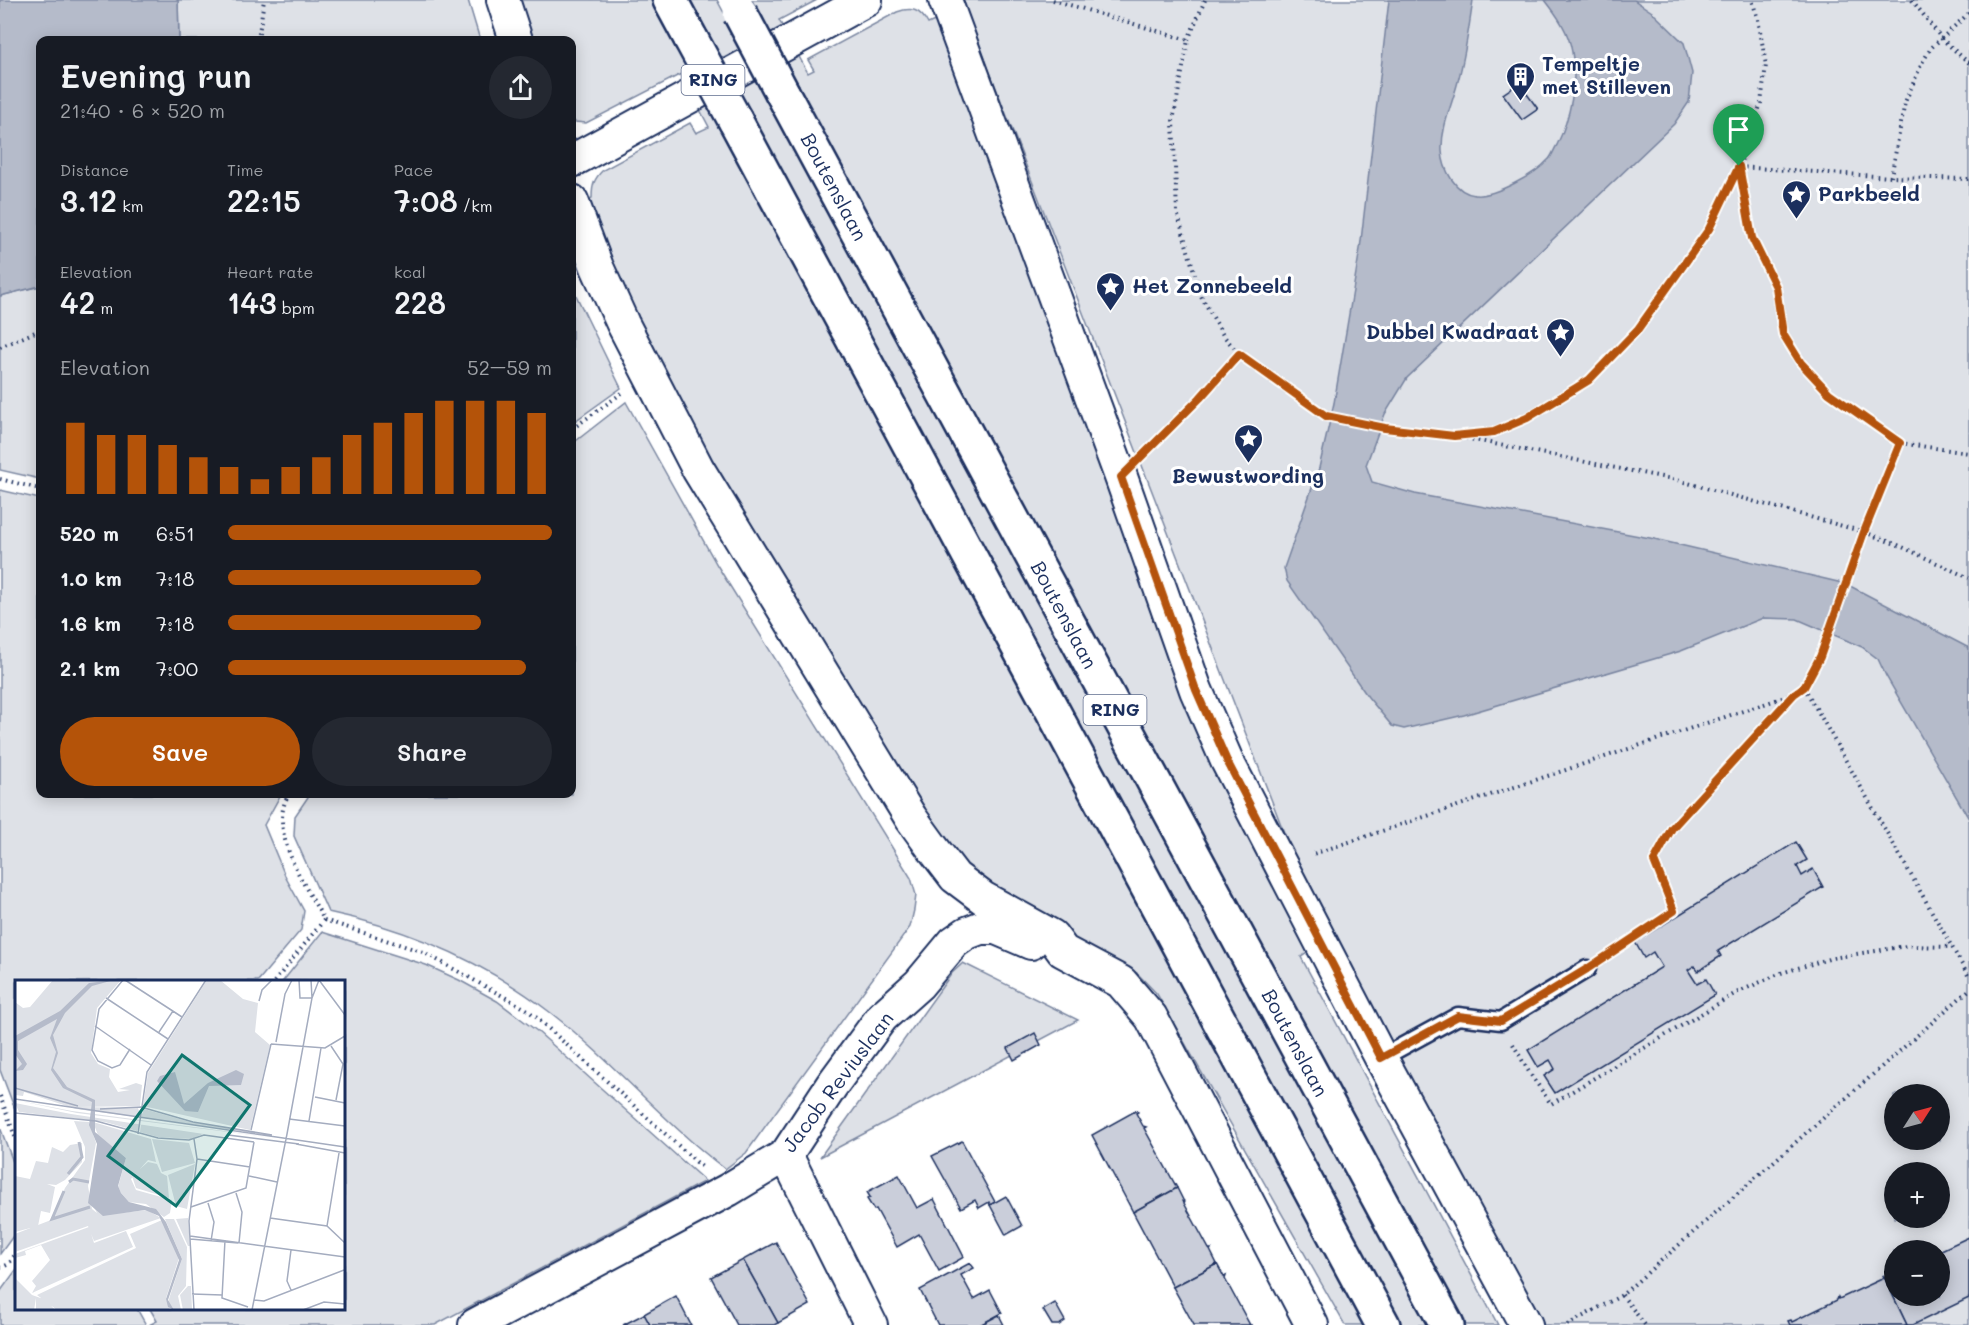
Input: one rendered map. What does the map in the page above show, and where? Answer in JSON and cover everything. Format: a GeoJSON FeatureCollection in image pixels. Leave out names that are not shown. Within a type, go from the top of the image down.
{"type":"FeatureCollection","features":[{"type":"Feature","properties":{"kind":"main road","name":"RING"},"geometry":{"type":"LineString","coordinates":[[670,0],[1383,1325]]}},
{"type":"Feature","properties":{"kind":"main road","name":"Boutenslaan"},"geometry":{"type":"LineString","coordinates":[[737,6],[1447,1325]]}},
{"type":"Feature","properties":{"kind":"street"},"geometry":{"type":"LineString","coordinates":[[503,0],[515,36]]}},
{"type":"Feature","properties":{"kind":"street"},"geometry":{"type":"LineString","coordinates":[[576,159],[866,0]]}},
{"type":"Feature","properties":{"kind":"street"},"geometry":{"type":"LineString","coordinates":[[945,0],[1121,477],[1196,690],[1227,761],[1381,1058],[1526,1325]]}},
{"type":"Feature","properties":{"kind":"street"},"geometry":{"type":"LineString","coordinates":[[576,212],[597,267],[698,470],[911,818],[955,877],[982,898],[1052,936],[1064,951],[1121,982],[1151,1017],[1312,1325]]}},
{"type":"Feature","properties":{"kind":"street","name":"Jacob Reviuslaan"},"geometry":{"type":"LineString","coordinates":[[475,1325],[728,1190],[786,1155],[832,1084],[882,1017],[919,984],[954,942],[967,933],[980,928],[996,928],[1044,949],[1064,951]]}},
{"type":"Feature","properties":{"kind":"street"},"geometry":{"type":"LineString","coordinates":[[786,1155],[871,1325]]}},
{"type":"Feature","properties":{"kind":"lane"},"geometry":{"type":"LineString","coordinates":[[1381,1058],[1458,1016],[1501,1021],[1587,969]]}},
{"type":"Feature","properties":{"kind":"path"},"geometry":{"type":"LineString","coordinates":[[259,36],[264,0]]}},
{"type":"Feature","properties":{"kind":"path"},"geometry":{"type":"LineString","coordinates":[[1053,0],[1188,40]]}},
{"type":"Feature","properties":{"kind":"path"},"geometry":{"type":"LineString","coordinates":[[1205,0],[1188,40],[1173,121],[1177,212],[1201,296],[1223,335],[1239,354],[1326,416],[1385,428],[1454,436],[1677,480],[1864,532],[1969,578]]}},
{"type":"Feature","properties":{"kind":"path"},"geometry":{"type":"LineString","coordinates":[[1454,436],[1494,432],[1527,418],[1589,380],[1638,329],[1709,229],[1739,166],[1761,103],[1766,65],[1758,19],[1752,0]]}},
{"type":"Feature","properties":{"kind":"path"},"geometry":{"type":"LineString","coordinates":[[1912,0],[1942,39],[1969,63]]}},
{"type":"Feature","properties":{"kind":"path"},"geometry":{"type":"LineString","coordinates":[[1891,177],[1905,102],[1926,56],[1931,48],[1969,13]]}},
{"type":"Feature","properties":{"kind":"path"},"geometry":{"type":"LineString","coordinates":[[1739,166],[1891,177],[1969,179]]}},
{"type":"Feature","properties":{"kind":"path"},"geometry":{"type":"LineString","coordinates":[[1739,166],[1752,238],[1776,287],[1783,334],[1801,363],[1829,393],[1900,443],[1969,453]]}},
{"type":"Feature","properties":{"kind":"path"},"geometry":{"type":"LineString","coordinates":[[0,347],[36,332]]}},
{"type":"Feature","properties":{"kind":"path"},"geometry":{"type":"LineString","coordinates":[[1121,477],[1200,398],[1239,354]]}},
{"type":"Feature","properties":{"kind":"path"},"geometry":{"type":"LineString","coordinates":[[576,426],[619,394],[651,378]]}},
{"type":"Feature","properties":{"kind":"path"},"geometry":{"type":"LineString","coordinates":[[1587,969],[1674,911],[1654,861],[1672,828],[1794,694],[1804,687],[1820,657],[1864,532],[1900,443]]}},
{"type":"Feature","properties":{"kind":"path"},"geometry":{"type":"LineString","coordinates":[[0,479],[36,488]]}},
{"type":"Feature","properties":{"kind":"path"},"geometry":{"type":"LineString","coordinates":[[1804,687],[1969,977]]}},
{"type":"Feature","properties":{"kind":"path"},"geometry":{"type":"LineString","coordinates":[[1281,865],[1794,694]]}},
{"type":"Feature","properties":{"kind":"path"},"geometry":{"type":"LineString","coordinates":[[286,798],[282,804],[282,837],[324,920],[423,952],[528,1010],[728,1190]]}},
{"type":"Feature","properties":{"kind":"path"},"geometry":{"type":"LineString","coordinates":[[275,980],[324,920]]}},
{"type":"Feature","properties":{"kind":"path"},"geometry":{"type":"LineString","coordinates":[[1501,1021],[1529,1072],[1551,1104],[1736,993],[1781,973],[1832,958],[1874,951],[1906,946],[1952,946]]}},
{"type":"Feature","properties":{"kind":"path"},"geometry":{"type":"LineString","coordinates":[[1567,1325],[1622,1295],[1969,990]]}},
{"type":"Feature","properties":{"kind":"path"},"geometry":{"type":"LineString","coordinates":[[0,1096],[15,1135]]}},
{"type":"Feature","properties":{"kind":"path"},"geometry":{"type":"LineString","coordinates":[[0,1268],[9,1264],[15,1255]]}},
{"type":"Feature","properties":{"kind":"path"},"geometry":{"type":"LineString","coordinates":[[1622,1295],[1645,1325]]}},
{"type":"Feature","properties":{"kind":"shaded area"},"geometry":{"type":"Polygon","coordinates":[[[178,0],[468,0],[479,36],[179,36],[178,0]]]}},
{"type":"Feature","properties":{"kind":"shaded area"},"geometry":{"type":"Polygon","coordinates":[[[520,0],[654,0],[1366,1325],[1345,1325],[1157,994],[1137,973],[988,891],[957,864],[751,538],[673,395],[582,201],[592,198],[594,182],[603,170],[690,123],[696,133],[709,127],[681,74],[586,123],[576,122],[576,36],[532,36],[520,0]]]}},
{"type":"Feature","properties":{"kind":"shaded area"},"geometry":{"type":"Polygon","coordinates":[[[689,0],[717,0],[1430,1325],[1402,1325],[689,0]]]}},
{"type":"Feature","properties":{"kind":"shaded area"},"geometry":{"type":"Polygon","coordinates":[[[752,0],[817,0],[779,20],[808,73],[814,70],[808,60],[897,12],[915,10],[928,24],[939,19],[1312,950],[1301,957],[1498,1325],[1465,1325],[752,0]]]}},
{"type":"Feature","properties":{"kind":"shaded area"},"geometry":{"type":"Polygon","coordinates":[[[962,0],[1969,0],[1969,1325],[1534,1325],[1290,848],[962,0]]]}},
{"type":"Feature","properties":{"kind":"shaded area"},"geometry":{"type":"Polygon","coordinates":[[[36,287],[36,478],[0,470],[0,296],[36,287]]]}},
{"type":"Feature","properties":{"kind":"shaded area"},"geometry":{"type":"Polygon","coordinates":[[[576,295],[621,388],[576,420],[576,295]]]}},
{"type":"Feature","properties":{"kind":"shaded area"},"geometry":{"type":"Polygon","coordinates":[[[626,402],[717,565],[911,878],[916,895],[910,927],[746,1153],[725,1169],[680,1132],[596,1051],[526,995],[473,964],[417,938],[328,912],[294,836],[295,816],[307,798],[576,798],[576,441],[626,402]]]}},
{"type":"Feature","properties":{"kind":"shaded area"},"geometry":{"type":"Polygon","coordinates":[[[0,490],[36,498],[36,798],[279,798],[264,825],[286,878],[304,911],[301,930],[259,980],[15,980],[15,1109],[0,1070],[0,490]]]}},
{"type":"Feature","properties":{"kind":"shaded area"},"geometry":{"type":"Polygon","coordinates":[[[322,932],[426,965],[459,980],[497,1001],[537,1031],[705,1181],[435,1325],[149,1325],[157,1321],[151,1310],[345,1310],[345,980],[284,980],[322,932]]]}},
{"type":"Feature","properties":{"kind":"shaded area"},"geometry":{"type":"Polygon","coordinates":[[[963,963],[1078,1020],[820,1157],[952,973],[963,963]]]}},
{"type":"Feature","properties":{"kind":"shaded area"},"geometry":{"type":"Polygon","coordinates":[[[0,1127],[15,1167],[15,1233],[0,1254],[0,1127]]]}},
{"type":"Feature","properties":{"kind":"shaded area"},"geometry":{"type":"Polygon","coordinates":[[[15,1271],[15,1310],[138,1310],[146,1325],[0,1325],[0,1292],[15,1271]]]}},
{"type":"Feature","properties":{"kind":"water"},"geometry":{"type":"Polygon","coordinates":[[[0,0],[178,0],[179,36],[36,36],[36,287],[0,296],[0,0]]]}},
{"type":"Feature","properties":{"kind":"water"},"geometry":{"type":"Polygon","coordinates":[[[1389,0],[1473,0],[1465,53],[1445,126],[1442,151],[1451,179],[1462,190],[1475,195],[1483,195],[1503,188],[1525,178],[1542,166],[1552,155],[1566,123],[1572,100],[1574,64],[1572,52],[1565,31],[1545,0],[1634,0],[1652,12],[1684,43],[1692,73],[1689,102],[1674,124],[1407,378],[1385,414],[1366,465],[1372,482],[1415,494],[1650,538],[1838,582],[1852,587],[1969,648],[1969,819],[1878,659],[1862,647],[1797,619],[1763,618],[1681,651],[1464,715],[1404,729],[1392,726],[1368,697],[1287,581],[1284,568],[1319,468],[1334,403],[1360,249],[1389,0]]]}},
{"type":"Feature","properties":{"kind":"building","name":"Tempeltje met Stilleven"},"geometry":{"type":"Polygon","coordinates":[[[1519,83],[1538,109],[1522,120],[1503,94],[1519,83]]]}},
{"type":"Feature","properties":{"kind":"building"},"geometry":{"type":"Polygon","coordinates":[[[1796,842],[1807,860],[1797,866],[1802,876],[1813,869],[1823,887],[1718,951],[1721,956],[1698,971],[1694,966],[1688,970],[1697,984],[1706,979],[1715,995],[1555,1093],[1544,1076],[1555,1069],[1550,1060],[1538,1067],[1528,1050],[1662,967],[1653,952],[1644,958],[1635,942],[1796,842]]]}},
{"type":"Feature","properties":{"kind":"building"},"geometry":{"type":"Polygon","coordinates":[[[1035,1033],[1041,1045],[1014,1060],[1008,1048],[1035,1033]]]}},
{"type":"Feature","properties":{"kind":"building"},"geometry":{"type":"Polygon","coordinates":[[[1137,1110],[1136,1113],[1143,1126],[1146,1127],[1144,1128],[1177,1188],[1133,1212],[1092,1135],[1137,1110]]]}},
{"type":"Feature","properties":{"kind":"building"},"geometry":{"type":"Polygon","coordinates":[[[962,1141],[995,1202],[990,1205],[989,1202],[979,1208],[975,1200],[961,1208],[932,1156],[962,1141]]]}},
{"type":"Feature","properties":{"kind":"building"},"geometry":{"type":"Polygon","coordinates":[[[899,1175],[917,1208],[934,1199],[964,1257],[939,1271],[919,1234],[897,1247],[876,1209],[874,1210],[867,1199],[870,1197],[867,1192],[899,1175]]]}},
{"type":"Feature","properties":{"kind":"building"},"geometry":{"type":"Polygon","coordinates":[[[1177,1188],[1217,1264],[1173,1287],[1133,1212],[1177,1188]]]}},
{"type":"Feature","properties":{"kind":"building"},"geometry":{"type":"Polygon","coordinates":[[[1006,1196],[1022,1226],[1006,1235],[990,1205],[1006,1196]]]}},
{"type":"Feature","properties":{"kind":"building"},"geometry":{"type":"Polygon","coordinates":[[[1969,1237],[1969,1298],[1913,1325],[1907,1325],[1898,1306],[1950,1306],[1950,1246],[1969,1237]]]}},
{"type":"Feature","properties":{"kind":"building"},"geometry":{"type":"Polygon","coordinates":[[[776,1242],[810,1305],[778,1323],[743,1260],[776,1242]]]}},
{"type":"Feature","properties":{"kind":"building"},"geometry":{"type":"Polygon","coordinates":[[[743,1260],[778,1323],[774,1325],[737,1325],[711,1277],[743,1260]]]}},
{"type":"Feature","properties":{"kind":"building"},"geometry":{"type":"Polygon","coordinates":[[[970,1263],[974,1268],[961,1275],[974,1299],[990,1290],[1002,1313],[980,1325],[938,1325],[920,1290],[970,1263]]]}},
{"type":"Feature","properties":{"kind":"building"},"geometry":{"type":"Polygon","coordinates":[[[1217,1264],[1224,1277],[1226,1276],[1225,1279],[1250,1325],[1194,1325],[1173,1287],[1217,1264]]]}},
{"type":"Feature","properties":{"kind":"building"},"geometry":{"type":"Polygon","coordinates":[[[1884,1278],[1884,1306],[1898,1306],[1907,1325],[1790,1325],[1788,1321],[1792,1322],[1837,1300],[1838,1297],[1839,1299],[1884,1278]]]}},
{"type":"Feature","properties":{"kind":"building"},"geometry":{"type":"Polygon","coordinates":[[[676,1296],[691,1325],[650,1325],[644,1314],[676,1296]]]}},
{"type":"Feature","properties":{"kind":"building"},"geometry":{"type":"Polygon","coordinates":[[[1055,1303],[1065,1321],[1059,1325],[1052,1325],[1043,1310],[1055,1303]]]}},
{"type":"Feature","properties":{"kind":"building"},"geometry":{"type":"Polygon","coordinates":[[[644,1314],[650,1325],[623,1325],[644,1314]]]}},
{"type":"Feature","properties":{"kind":"building"},"geometry":{"type":"Polygon","coordinates":[[[999,1315],[1004,1325],[980,1325],[999,1315]]]}},
{"type":"Feature","properties":{"kind":"place","name":"Tempeltje met Stilleven"},"geometry":{"type":"Point","coordinates":[1521,102]}},
{"type":"Feature","properties":{"kind":"place","name":"Parkbeeld"},"geometry":{"type":"Point","coordinates":[1797,220]}},
{"type":"Feature","properties":{"kind":"place","name":"Het Zonnebeeld"},"geometry":{"type":"Point","coordinates":[1111,312]}},
{"type":"Feature","properties":{"kind":"place","name":"Dubbel Kwadraat"},"geometry":{"type":"Point","coordinates":[1560,358]}},
{"type":"Feature","properties":{"kind":"place","name":"Bewustwording"},"geometry":{"type":"Point","coordinates":[1248,464]}},
{"type":"Feature","properties":{"kind":"route"},"geometry":{"type":"LineString","coordinates":[[1739,166],[1752,238],[1776,287],[1783,334],[1801,363],[1829,393],[1900,443],[1864,532],[1820,657],[1804,687],[1794,694],[1672,828],[1654,861],[1674,911],[1587,969],[1501,1021],[1458,1016],[1381,1058],[1227,761],[1196,690],[1121,477],[1200,398],[1239,354],[1326,416],[1385,428],[1454,436],[1494,432],[1527,418],[1589,380],[1638,329],[1709,229],[1739,166]]}}]}
